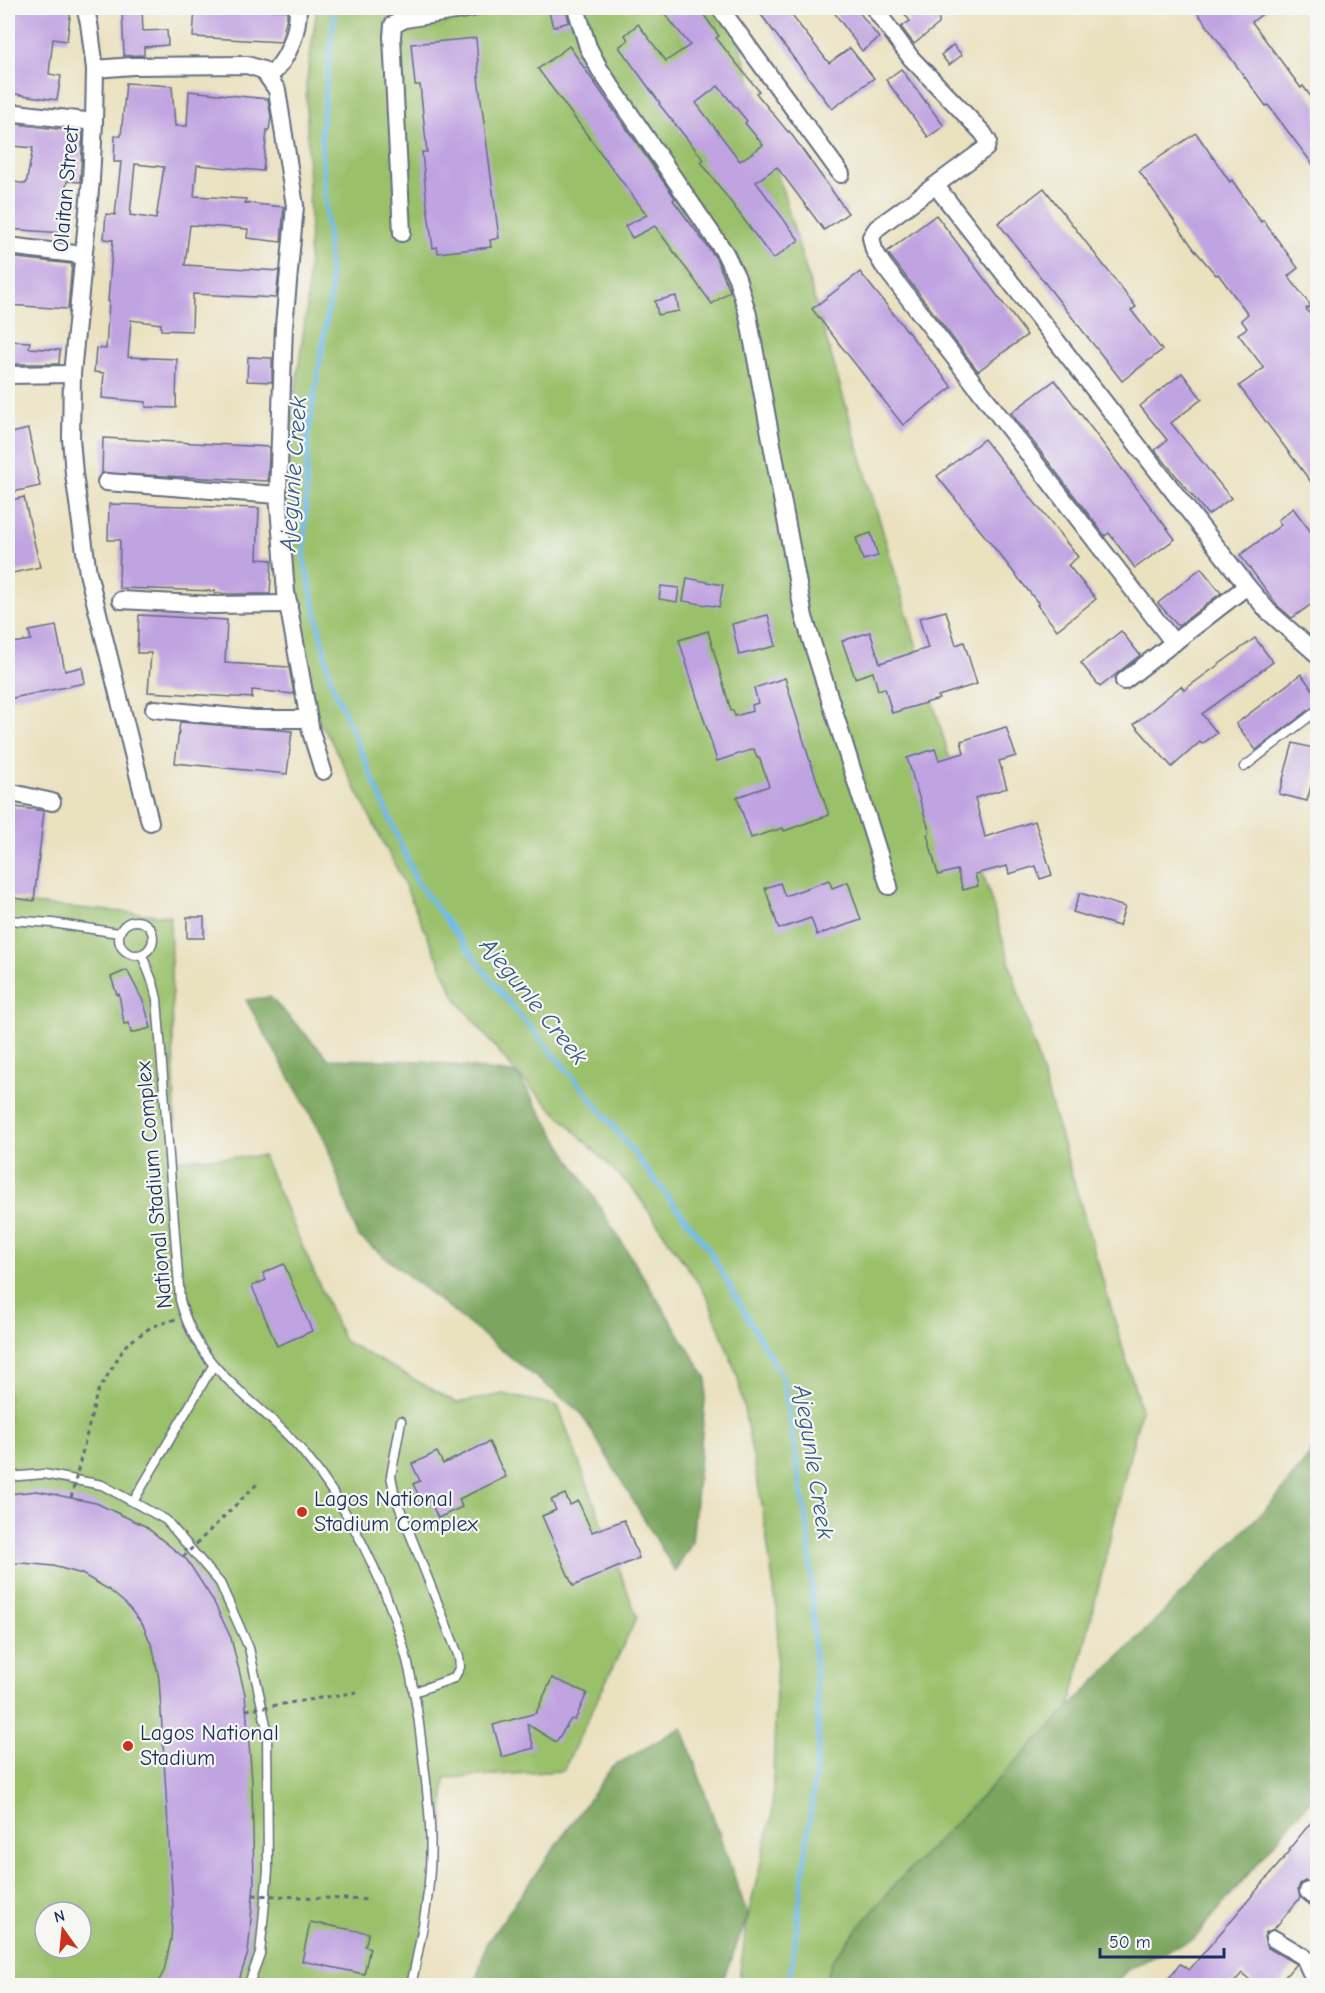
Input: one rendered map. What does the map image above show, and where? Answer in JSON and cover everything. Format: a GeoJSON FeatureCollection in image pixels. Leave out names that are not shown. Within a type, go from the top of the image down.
{"type":"FeatureCollection","features":[{"type":"Feature","properties":{"kind":"street","name":"Olaitan Street"},"geometry":{"type":"LineString","coordinates":[[85,8],[95,69],[94,122],[92,180],[72,374],[71,438],[88,573],[150,822]]}},
{"type":"Feature","properties":{"kind":"street"},"geometry":{"type":"LineString","coordinates":[[269,77],[279,68],[290,49],[298,8]]}},
{"type":"Feature","properties":{"kind":"street"},"geometry":{"type":"LineString","coordinates":[[402,233],[393,25],[405,19],[473,8]]}},
{"type":"Feature","properties":{"kind":"street"},"geometry":{"type":"LineString","coordinates":[[576,8],[588,47],[600,70],[725,254],[737,278],[748,315],[804,617],[889,886]]}},
{"type":"Feature","properties":{"kind":"street"},"geometry":{"type":"LineString","coordinates":[[720,8],[841,174]]}},
{"type":"Feature","properties":{"kind":"street"},"geometry":{"type":"LineString","coordinates":[[874,8],[911,58],[988,141],[986,148],[877,228],[871,237],[874,250],[883,265],[1174,643]]}},
{"type":"Feature","properties":{"kind":"street"},"geometry":{"type":"LineString","coordinates":[[95,69],[134,66],[247,65],[263,70],[277,90],[295,206],[284,326],[278,495],[289,604],[311,732],[323,771]]}},
{"type":"Feature","properties":{"kind":"street"},"geometry":{"type":"LineString","coordinates":[[8,111],[94,122]]}},
{"type":"Feature","properties":{"kind":"street"},"geometry":{"type":"LineString","coordinates":[[936,186],[1247,586],[1268,611],[1317,655]]}},
{"type":"Feature","properties":{"kind":"street"},"geometry":{"type":"LineString","coordinates":[[8,246],[83,255]]}},
{"type":"Feature","properties":{"kind":"street"},"geometry":{"type":"LineString","coordinates":[[8,375],[72,374]]}},
{"type":"Feature","properties":{"kind":"street"},"geometry":{"type":"LineString","coordinates":[[106,482],[278,495]]}},
{"type":"Feature","properties":{"kind":"street"},"geometry":{"type":"LineString","coordinates":[[1124,681],[1247,586]]}},
{"type":"Feature","properties":{"kind":"street"},"geometry":{"type":"LineString","coordinates":[[121,600],[213,605],[289,604]]}},
{"type":"Feature","properties":{"kind":"street"},"geometry":{"type":"LineString","coordinates":[[154,709],[255,719],[309,719]]}},
{"type":"Feature","properties":{"kind":"street"},"geometry":{"type":"LineString","coordinates":[[8,792],[52,802]]}},
{"type":"Feature","properties":{"kind":"street"},"geometry":{"type":"LineString","coordinates":[[1274,1939],[1304,1957],[1317,1986]]}},
{"type":"Feature","properties":{"kind":"lane"},"geometry":{"type":"LineString","coordinates":[[1244,767],[1317,710]]}},
{"type":"Feature","properties":{"kind":"lane"},"geometry":{"type":"LineString","coordinates":[[8,920],[52,923],[119,933]]}},
{"type":"Feature","properties":{"kind":"lane"},"geometry":{"type":"LineString","coordinates":[[135,921],[145,924],[152,932],[150,948],[142,955],[131,955],[122,949],[118,939],[125,924],[135,921]]}},
{"type":"Feature","properties":{"kind":"lane","name":"National Stadium Complex"},"geometry":{"type":"LineString","coordinates":[[142,955],[157,999],[172,1209],[180,1300],[184,1316],[197,1344],[213,1366],[286,1431],[335,1494],[382,1588],[404,1647],[414,1692],[429,1809],[429,1881],[422,1937],[411,1986]]}},
{"type":"Feature","properties":{"kind":"lane"},"geometry":{"type":"LineString","coordinates":[[133,1502],[213,1366]]}},
{"type":"Feature","properties":{"kind":"lane"},"geometry":{"type":"LineString","coordinates":[[401,1421],[391,1476],[395,1496],[459,1657],[460,1667],[454,1678],[414,1692]]}},
{"type":"Feature","properties":{"kind":"lane"},"geometry":{"type":"LineString","coordinates":[[8,1477],[44,1474],[102,1485],[166,1521],[220,1583],[249,1648],[267,1729],[268,1870],[260,1954],[248,1986]]}},
{"type":"Feature","properties":{"kind":"path"},"geometry":{"type":"LineString","coordinates":[[71,1498],[97,1393],[126,1346],[151,1327],[184,1316]]}},
{"type":"Feature","properties":{"kind":"path"},"geometry":{"type":"LineString","coordinates":[[183,1557],[258,1483]]}},
{"type":"Feature","properties":{"kind":"path"},"geometry":{"type":"LineString","coordinates":[[246,1710],[357,1692]]}},
{"type":"Feature","properties":{"kind":"path"},"geometry":{"type":"LineString","coordinates":[[253,1895],[369,1900]]}},
{"type":"Feature","properties":{"kind":"green space"},"geometry":{"type":"Polygon","coordinates":[[[317,8],[729,8],[1141,1410],[1003,1985],[738,1985],[748,1916],[772,1815],[778,1618],[762,1505],[738,1378],[707,1296],[634,1190],[517,1074],[456,999],[401,877],[329,737],[315,716],[284,510],[289,437],[307,306],[310,225],[306,85],[317,8]]]}},
{"type":"Feature","properties":{"kind":"green space","name":"Lagos National Stadium Complex"},"geometry":{"type":"Polygon","coordinates":[[[8,902],[170,916],[176,1159],[263,1156],[344,1341],[457,1403],[503,1394],[558,1406],[637,1617],[563,1771],[445,1778],[442,1839],[425,1929],[410,1985],[8,1985],[8,902]]]}},
{"type":"Feature","properties":{"kind":"green space"},"geometry":{"type":"Polygon","coordinates":[[[270,997],[329,1059],[425,1061],[517,1074],[707,1379],[692,1543],[675,1571],[581,1413],[357,1235],[326,1142],[246,1000],[270,997]]]}},
{"type":"Feature","properties":{"kind":"green space"},"geometry":{"type":"Polygon","coordinates":[[[1317,1446],[1317,1792],[1194,1939],[1129,1968],[1114,1985],[824,1985],[832,1960],[896,1883],[1277,1497],[1317,1446]]]}},
{"type":"Feature","properties":{"kind":"green space"},"geometry":{"type":"Polygon","coordinates":[[[682,1727],[748,1916],[721,1985],[475,1985],[486,1944],[612,1767],[682,1727]]]}},
{"type":"Feature","properties":{"kind":"building"},"geometry":{"type":"Polygon","coordinates":[[[8,8],[71,8],[67,41],[53,39],[49,74],[61,76],[57,100],[8,93],[8,8]]]}},
{"type":"Feature","properties":{"kind":"building"},"geometry":{"type":"Polygon","coordinates":[[[195,8],[287,10],[281,42],[193,37],[195,8]]]}},
{"type":"Feature","properties":{"kind":"building"},"geometry":{"type":"Polygon","coordinates":[[[566,8],[569,22],[553,27],[549,12],[566,8]]]}},
{"type":"Feature","properties":{"kind":"building"},"geometry":{"type":"Polygon","coordinates":[[[660,8],[699,8],[719,36],[716,38],[759,91],[756,93],[789,131],[848,213],[824,230],[777,167],[756,182],[799,240],[773,259],[701,162],[704,160],[659,104],[619,47],[628,40],[625,35],[638,24],[666,61],[690,45],[660,8]],[[718,86],[696,103],[740,161],[763,145],[745,123],[747,121],[718,86]]]}},
{"type":"Feature","properties":{"kind":"building"},"geometry":{"type":"Polygon","coordinates":[[[756,8],[786,8],[829,63],[850,48],[874,78],[832,109],[756,8]]]}},
{"type":"Feature","properties":{"kind":"building"},"geometry":{"type":"Polygon","coordinates":[[[831,8],[856,8],[879,38],[862,51],[831,8]]]}},
{"type":"Feature","properties":{"kind":"building"},"geometry":{"type":"Polygon","coordinates":[[[900,8],[930,8],[939,19],[939,24],[914,44],[901,27],[910,21],[900,8]]]}},
{"type":"Feature","properties":{"kind":"building"},"geometry":{"type":"Polygon","coordinates":[[[1194,8],[1270,8],[1252,22],[1301,88],[1303,86],[1317,105],[1317,170],[1268,105],[1266,106],[1194,8]]]}},
{"type":"Feature","properties":{"kind":"building"},"geometry":{"type":"Polygon","coordinates":[[[122,9],[142,9],[143,31],[167,30],[168,45],[144,47],[144,55],[124,56],[122,9]]]}},
{"type":"Feature","properties":{"kind":"building"},"geometry":{"type":"Polygon","coordinates":[[[476,38],[478,77],[499,238],[490,240],[491,247],[438,253],[437,247],[433,248],[427,205],[422,152],[427,152],[420,85],[415,85],[411,44],[476,38]]]}},
{"type":"Feature","properties":{"kind":"building"},"geometry":{"type":"Polygon","coordinates":[[[953,45],[962,55],[949,65],[941,55],[953,45]]]}},
{"type":"Feature","properties":{"kind":"building"},"geometry":{"type":"Polygon","coordinates":[[[569,46],[675,198],[673,200],[716,258],[730,291],[712,304],[655,226],[632,238],[625,226],[647,215],[538,69],[569,46]]]}},
{"type":"Feature","properties":{"kind":"building"},"geometry":{"type":"Polygon","coordinates":[[[901,69],[944,126],[928,137],[886,80],[901,69]]]}},
{"type":"Feature","properties":{"kind":"building"},"geometry":{"type":"Polygon","coordinates":[[[126,83],[172,86],[175,126],[187,126],[189,91],[268,99],[271,117],[269,130],[267,130],[263,171],[197,165],[194,196],[246,199],[245,203],[284,207],[281,242],[247,238],[248,229],[190,225],[185,265],[279,271],[276,298],[193,294],[192,331],[161,330],[161,324],[131,320],[128,357],[177,359],[176,408],[146,407],[146,402],[102,398],[104,373],[94,372],[96,348],[106,349],[113,240],[104,239],[106,214],[115,215],[121,162],[114,162],[115,136],[121,136],[126,83]],[[135,164],[130,215],[156,219],[164,167],[135,164]]]}},
{"type":"Feature","properties":{"kind":"building"},"geometry":{"type":"Polygon","coordinates":[[[16,124],[83,132],[80,182],[67,181],[62,213],[65,213],[63,233],[8,229],[8,181],[26,184],[33,148],[13,146],[16,124]]]}},
{"type":"Feature","properties":{"kind":"building"},"geometry":{"type":"Polygon","coordinates":[[[1196,133],[1230,182],[1232,180],[1261,222],[1263,220],[1298,268],[1288,276],[1311,306],[1306,309],[1317,324],[1317,490],[1239,386],[1264,368],[1238,334],[1247,328],[1241,320],[1248,314],[1218,274],[1216,275],[1194,249],[1139,171],[1196,133]]]}},
{"type":"Feature","properties":{"kind":"building"},"geometry":{"type":"Polygon","coordinates":[[[1044,188],[1136,307],[1131,310],[1162,350],[1122,381],[998,223],[1044,188]]]}},
{"type":"Feature","properties":{"kind":"building"},"geometry":{"type":"Polygon","coordinates":[[[936,215],[1027,335],[978,371],[887,252],[936,215]]]}},
{"type":"Feature","properties":{"kind":"building"},"geometry":{"type":"Polygon","coordinates":[[[8,257],[72,264],[68,309],[8,305],[8,257]]]}},
{"type":"Feature","properties":{"kind":"building"},"geometry":{"type":"Polygon","coordinates":[[[860,272],[952,387],[903,425],[812,309],[860,272]]]}},
{"type":"Feature","properties":{"kind":"building"},"geometry":{"type":"Polygon","coordinates":[[[676,296],[679,311],[658,315],[655,301],[676,296]]]}},
{"type":"Feature","properties":{"kind":"building"},"geometry":{"type":"Polygon","coordinates":[[[8,341],[30,342],[29,348],[60,350],[59,364],[8,364],[8,341]]]}},
{"type":"Feature","properties":{"kind":"building"},"geometry":{"type":"Polygon","coordinates":[[[248,357],[272,358],[272,382],[247,381],[248,357]]]}},
{"type":"Feature","properties":{"kind":"building"},"geometry":{"type":"Polygon","coordinates":[[[1182,373],[1202,399],[1171,423],[1231,498],[1208,515],[1155,450],[1167,440],[1140,406],[1182,373]]]}},
{"type":"Feature","properties":{"kind":"building"},"geometry":{"type":"Polygon","coordinates":[[[1055,380],[1175,539],[1135,568],[1109,533],[1105,536],[1011,413],[1055,380]]]}},
{"type":"Feature","properties":{"kind":"building"},"geometry":{"type":"Polygon","coordinates":[[[28,429],[40,486],[13,492],[8,466],[8,434],[28,429]]]}},
{"type":"Feature","properties":{"kind":"building"},"geometry":{"type":"Polygon","coordinates":[[[103,438],[269,447],[268,481],[102,473],[103,438]]]}},
{"type":"Feature","properties":{"kind":"building"},"geometry":{"type":"Polygon","coordinates":[[[984,439],[1078,557],[1068,565],[1096,599],[1057,630],[937,476],[984,439]]]}},
{"type":"Feature","properties":{"kind":"building"},"geometry":{"type":"Polygon","coordinates":[[[24,497],[40,567],[8,574],[8,501],[24,497]]]}},
{"type":"Feature","properties":{"kind":"building"},"geometry":{"type":"Polygon","coordinates":[[[109,504],[259,508],[257,559],[272,560],[270,594],[119,588],[120,540],[108,540],[109,504]]]}},
{"type":"Feature","properties":{"kind":"building"},"geometry":{"type":"Polygon","coordinates":[[[1293,508],[1317,540],[1317,600],[1292,618],[1278,606],[1240,555],[1281,525],[1278,520],[1293,508]]]}},
{"type":"Feature","properties":{"kind":"building"},"geometry":{"type":"Polygon","coordinates":[[[871,533],[878,556],[863,560],[856,538],[871,533]]]}},
{"type":"Feature","properties":{"kind":"building"},"geometry":{"type":"Polygon","coordinates":[[[1201,568],[1221,593],[1178,626],[1158,603],[1201,568]]]}},
{"type":"Feature","properties":{"kind":"building"},"geometry":{"type":"Polygon","coordinates":[[[687,578],[723,585],[719,607],[683,601],[687,578]]]}},
{"type":"Feature","properties":{"kind":"building"},"geometry":{"type":"Polygon","coordinates":[[[661,586],[679,588],[677,602],[659,599],[661,586]]]}},
{"type":"Feature","properties":{"kind":"building"},"geometry":{"type":"Polygon","coordinates":[[[946,611],[956,645],[964,642],[977,684],[938,696],[939,699],[892,713],[885,688],[878,690],[873,672],[855,678],[842,641],[870,632],[880,663],[928,648],[919,618],[946,611]]]}},
{"type":"Feature","properties":{"kind":"building"},"geometry":{"type":"Polygon","coordinates":[[[139,615],[227,620],[225,663],[289,667],[294,694],[252,690],[252,698],[148,692],[151,653],[137,653],[139,615]]]}},
{"type":"Feature","properties":{"kind":"building"},"geometry":{"type":"Polygon","coordinates":[[[768,615],[776,646],[739,655],[732,624],[768,615]]]}},
{"type":"Feature","properties":{"kind":"building"},"geometry":{"type":"Polygon","coordinates":[[[56,626],[65,671],[82,667],[85,683],[8,699],[8,644],[31,640],[29,631],[56,626]]]}},
{"type":"Feature","properties":{"kind":"building"},"geometry":{"type":"Polygon","coordinates":[[[708,631],[731,711],[733,710],[735,716],[753,711],[752,705],[758,703],[754,688],[785,678],[829,815],[784,831],[783,828],[751,838],[737,797],[769,786],[759,757],[757,758],[754,749],[717,761],[679,640],[708,631]]]}},
{"type":"Feature","properties":{"kind":"building"},"geometry":{"type":"Polygon","coordinates":[[[1121,631],[1140,655],[1100,687],[1081,663],[1121,631]]]}},
{"type":"Feature","properties":{"kind":"building"},"geometry":{"type":"Polygon","coordinates":[[[1255,638],[1273,662],[1202,714],[1217,733],[1202,744],[1200,742],[1172,767],[1134,724],[1181,686],[1184,690],[1255,638]]]}},
{"type":"Feature","properties":{"kind":"building"},"geometry":{"type":"Polygon","coordinates":[[[1301,674],[1317,696],[1317,704],[1256,750],[1236,724],[1301,674]]]}},
{"type":"Feature","properties":{"kind":"building"},"geometry":{"type":"Polygon","coordinates":[[[180,722],[292,731],[287,774],[175,763],[180,722]]]}},
{"type":"Feature","properties":{"kind":"building"},"geometry":{"type":"Polygon","coordinates":[[[1006,727],[1016,756],[999,761],[1007,788],[975,798],[985,837],[1035,821],[1052,875],[1040,879],[1036,866],[1009,874],[1007,866],[975,874],[978,886],[963,890],[957,870],[938,875],[927,834],[930,833],[907,758],[935,749],[939,760],[964,753],[961,741],[1006,727]]]}},
{"type":"Feature","properties":{"kind":"building"},"geometry":{"type":"Polygon","coordinates":[[[1293,743],[1317,749],[1317,765],[1307,801],[1279,794],[1293,743]]]}},
{"type":"Feature","properties":{"kind":"building"},"geometry":{"type":"Polygon","coordinates":[[[8,806],[44,811],[34,901],[8,897],[8,806]]]}},
{"type":"Feature","properties":{"kind":"building"},"geometry":{"type":"Polygon","coordinates":[[[829,880],[832,888],[848,882],[861,920],[817,935],[811,918],[779,929],[765,888],[780,883],[785,896],[829,880]]]}},
{"type":"Feature","properties":{"kind":"building"},"geometry":{"type":"Polygon","coordinates":[[[1080,893],[1125,907],[1119,926],[1073,912],[1080,893]]]}},
{"type":"Feature","properties":{"kind":"building"},"geometry":{"type":"Polygon","coordinates":[[[187,917],[204,917],[204,938],[187,938],[187,917]]]}},
{"type":"Feature","properties":{"kind":"building"},"geometry":{"type":"Polygon","coordinates":[[[127,970],[144,1003],[151,1028],[131,1033],[129,1023],[124,1024],[119,994],[117,995],[111,977],[127,970]]]}},
{"type":"Feature","properties":{"kind":"building"},"geometry":{"type":"Polygon","coordinates":[[[284,1264],[312,1331],[277,1346],[252,1286],[266,1280],[263,1273],[284,1264]]]}},
{"type":"Feature","properties":{"kind":"building"},"geometry":{"type":"Polygon","coordinates":[[[489,1442],[506,1477],[459,1499],[462,1507],[438,1518],[429,1499],[422,1502],[413,1484],[420,1481],[412,1464],[437,1452],[443,1464],[489,1442]]]}},
{"type":"Feature","properties":{"kind":"building"},"geometry":{"type":"Polygon","coordinates":[[[37,1491],[96,1503],[145,1526],[187,1560],[213,1600],[231,1638],[245,1694],[252,1781],[254,1884],[248,1953],[237,1986],[156,1986],[164,1971],[171,1939],[173,1907],[159,1679],[153,1649],[143,1625],[126,1604],[108,1589],[82,1574],[53,1566],[8,1564],[8,1494],[37,1491]]]}},
{"type":"Feature","properties":{"kind":"building"},"geometry":{"type":"Polygon","coordinates":[[[565,1494],[570,1505],[578,1501],[592,1532],[624,1520],[639,1558],[573,1586],[542,1516],[556,1510],[551,1500],[565,1494]]]}},
{"type":"Feature","properties":{"kind":"building"},"geometry":{"type":"Polygon","coordinates":[[[552,1678],[587,1693],[575,1720],[571,1719],[556,1742],[527,1724],[534,1748],[502,1757],[493,1725],[536,1713],[552,1678]]]}},
{"type":"Feature","properties":{"kind":"building"},"geometry":{"type":"Polygon","coordinates":[[[1317,1815],[1317,1877],[1313,1882],[1305,1881],[1300,1884],[1298,1889],[1300,1898],[1274,1929],[1265,1933],[1264,1938],[1268,1948],[1296,1964],[1277,1986],[1257,1986],[1242,1973],[1231,1986],[1163,1986],[1180,1964],[1189,1970],[1290,1851],[1289,1849],[1317,1815]]]}},
{"type":"Feature","properties":{"kind":"building"},"geometry":{"type":"Polygon","coordinates":[[[310,1922],[369,1933],[365,1946],[370,1948],[364,1974],[302,1961],[310,1922]]]}},
{"type":"Feature","properties":{"kind":"waterway","name":"Ajegunle Creek"},"geometry":{"type":"LineString","coordinates":[[335,8],[321,132],[331,292],[308,436],[304,559],[331,681],[417,882],[501,993],[595,1103],[708,1248],[783,1379],[809,1536],[819,1744],[791,1973],[787,1986]]}},
{"type":"Feature","properties":{"kind":"place","name":"Lagos National Stadium Complex"},"geometry":{"type":"Point","coordinates":[302,1512]}},
{"type":"Feature","properties":{"kind":"place","name":"Lagos National Stadium"},"geometry":{"type":"Point","coordinates":[128,1746]}}]}
